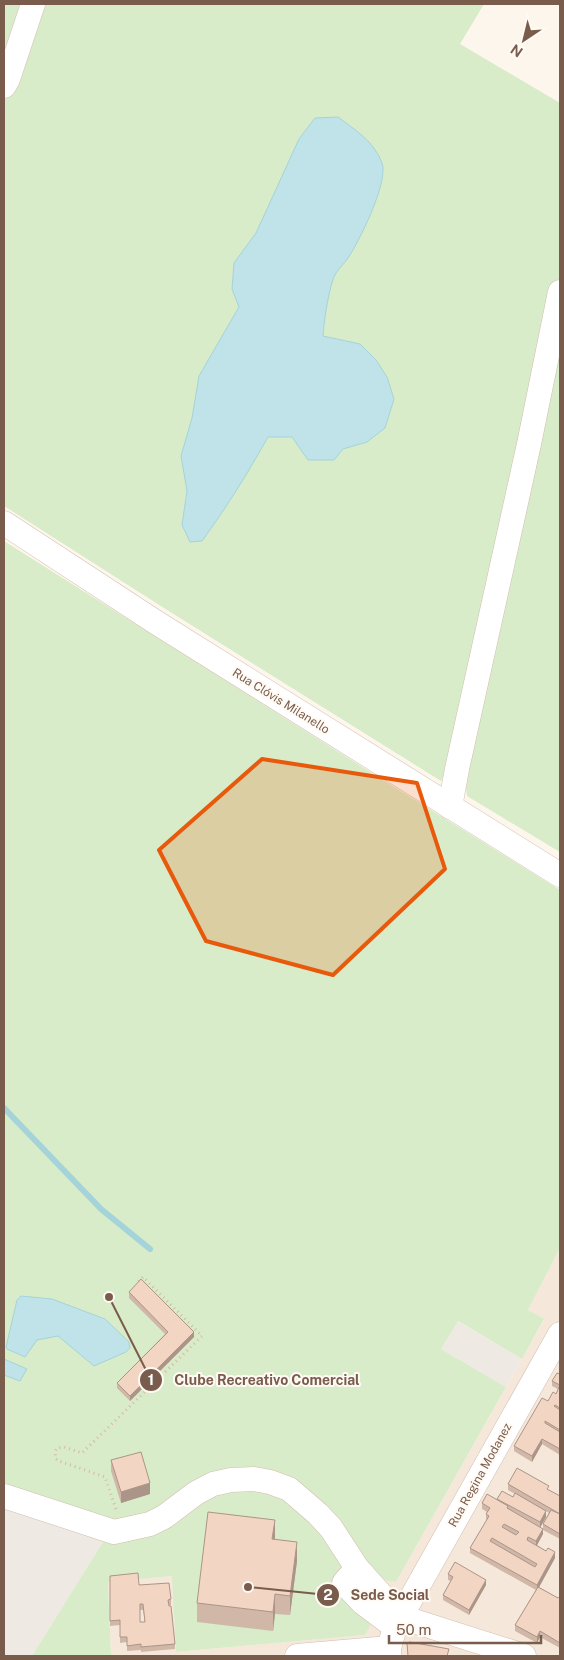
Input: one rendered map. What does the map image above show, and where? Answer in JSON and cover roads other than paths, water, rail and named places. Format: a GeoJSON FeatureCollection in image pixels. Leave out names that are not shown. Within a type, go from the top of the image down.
{"type":"FeatureCollection","features":[{"type":"Feature","properties":{"kind":"street"},"geometry":{"type":"LineString","coordinates":[[4,86],[8,79],[32,4]]}},
{"type":"Feature","properties":{"kind":"street"},"geometry":{"type":"LineString","coordinates":[[450,807],[560,292]]}},
{"type":"Feature","properties":{"kind":"street","name":"Rua Clóvis Milanello"},"geometry":{"type":"LineString","coordinates":[[4,524],[157,623],[560,875]]}},
{"type":"Feature","properties":{"kind":"street","name":"Rua Regina Modanez"},"geometry":{"type":"LineString","coordinates":[[394,1637],[560,1334]]}},
{"type":"Feature","properties":{"kind":"street"},"geometry":{"type":"LineString","coordinates":[[4,1496],[114,1532],[143,1527],[213,1484],[231,1480],[254,1479],[270,1482],[289,1489],[304,1500],[331,1528],[357,1568],[394,1637]]}},
{"type":"Feature","properties":{"kind":"street"},"geometry":{"type":"LineString","coordinates":[[297,1656],[394,1637],[524,1656]]}},
{"type":"Feature","properties":{"kind":"water"},"geometry":{"type":"Polygon","coordinates":[[[338,117],[374,148],[382,163],[383,172],[377,197],[365,226],[347,260],[333,279],[327,303],[323,336],[360,344],[376,360],[387,377],[394,399],[385,428],[367,442],[343,449],[334,460],[308,460],[292,437],[268,437],[220,516],[202,541],[190,542],[182,525],[187,491],[181,456],[192,418],[199,376],[239,307],[232,289],[234,263],[256,233],[299,139],[315,118],[338,117]]]}},
{"type":"Feature","properties":{"kind":"water"},"geometry":{"type":"Polygon","coordinates":[[[21,1296],[52,1299],[105,1319],[129,1342],[130,1348],[126,1352],[94,1366],[58,1336],[37,1340],[25,1357],[7,1349],[17,1300],[21,1296]]]}},
{"type":"Feature","properties":{"kind":"water"},"geometry":{"type":"Polygon","coordinates":[[[4,1359],[27,1369],[20,1381],[4,1375],[4,1359]]]}},
{"type":"Feature","properties":{"kind":"waterway"},"geometry":{"type":"LineString","coordinates":[[4,1108],[101,1209],[150,1249]]}},
{"type":"Feature","properties":{"kind":"place","name":"Clube Recreativo Comercial"},"geometry":{"type":"Point","coordinates":[109,1297]}},
{"type":"Feature","properties":{"kind":"place","name":"Sede Social"},"geometry":{"type":"Point","coordinates":[248,1587]}}]}
